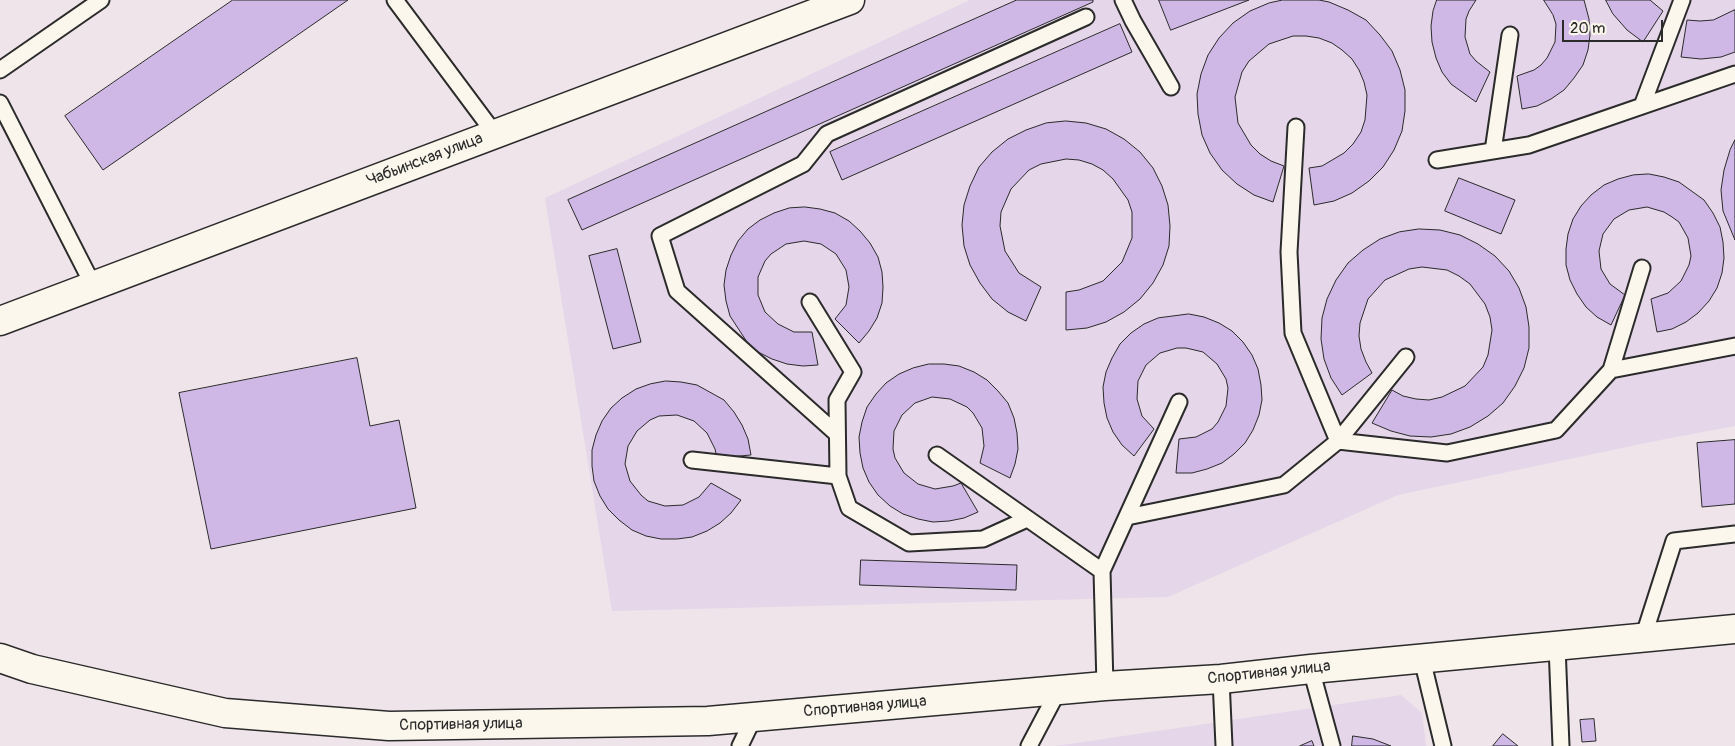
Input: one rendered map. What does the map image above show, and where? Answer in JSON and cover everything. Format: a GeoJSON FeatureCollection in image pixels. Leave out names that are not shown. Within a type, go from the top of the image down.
{"type":"FeatureCollection","features":[{"type":"Feature","properties":{"kind":"street","name":"Чабьинская улица"},"geometry":{"type":"LineString","coordinates":[[0,321],[850,0]]}},
{"type":"Feature","properties":{"kind":"street","name":"Спортивная улица"},"geometry":{"type":"LineString","coordinates":[[0,658],[32,669],[225,713],[389,726],[708,722],[1105,686],[1221,679],[1735,629]]}},
{"type":"Feature","properties":{"kind":"lane"},"geometry":{"type":"LineString","coordinates":[[0,70],[101,0]]}},
{"type":"Feature","properties":{"kind":"lane"},"geometry":{"type":"LineString","coordinates":[[395,0],[495,134]]}},
{"type":"Feature","properties":{"kind":"lane"},"geometry":{"type":"LineString","coordinates":[[1123,0],[1171,87]]}},
{"type":"Feature","properties":{"kind":"lane"},"geometry":{"type":"LineString","coordinates":[[1642,106],[1682,0]]}},
{"type":"Feature","properties":{"kind":"lane"},"geometry":{"type":"LineString","coordinates":[[837,434],[677,290],[660,236],[803,164],[827,134],[1086,17]]}},
{"type":"Feature","properties":{"kind":"lane"},"geometry":{"type":"LineString","coordinates":[[1493,151],[1510,35]]}},
{"type":"Feature","properties":{"kind":"lane"},"geometry":{"type":"LineString","coordinates":[[1438,160],[1529,145],[1735,74]]}},
{"type":"Feature","properties":{"kind":"lane"},"geometry":{"type":"LineString","coordinates":[[0,103],[93,286]]}},
{"type":"Feature","properties":{"kind":"lane"},"geometry":{"type":"LineString","coordinates":[[1296,127],[1289,252],[1293,333],[1338,441]]}},
{"type":"Feature","properties":{"kind":"lane"},"geometry":{"type":"LineString","coordinates":[[1338,441],[1447,453],[1556,430],[1611,370],[1642,268]]}},
{"type":"Feature","properties":{"kind":"lane"},"geometry":{"type":"LineString","coordinates":[[810,302],[853,372],[837,400],[838,476],[849,508],[909,543],[983,539],[1027,519]]}},
{"type":"Feature","properties":{"kind":"lane"},"geometry":{"type":"LineString","coordinates":[[1611,370],[1735,346]]}},
{"type":"Feature","properties":{"kind":"lane"},"geometry":{"type":"LineString","coordinates":[[1127,517],[1284,485],[1338,441],[1406,357]]}},
{"type":"Feature","properties":{"kind":"lane"},"geometry":{"type":"LineString","coordinates":[[1105,686],[1102,571],[1179,402]]}},
{"type":"Feature","properties":{"kind":"lane"},"geometry":{"type":"LineString","coordinates":[[937,455],[1102,571]]}},
{"type":"Feature","properties":{"kind":"lane"},"geometry":{"type":"LineString","coordinates":[[692,460],[838,476]]}},
{"type":"Feature","properties":{"kind":"lane"},"geometry":{"type":"LineString","coordinates":[[1643,638],[1674,541],[1735,534]]}},
{"type":"Feature","properties":{"kind":"lane"},"geometry":{"type":"LineString","coordinates":[[1557,646],[1561,746]]}},
{"type":"Feature","properties":{"kind":"lane"},"geometry":{"type":"LineString","coordinates":[[1422,659],[1443,746]]}},
{"type":"Feature","properties":{"kind":"lane"},"geometry":{"type":"LineString","coordinates":[[1311,669],[1332,746]]}},
{"type":"Feature","properties":{"kind":"lane"},"geometry":{"type":"LineString","coordinates":[[1221,679],[1224,746]]}},
{"type":"Feature","properties":{"kind":"lane"},"geometry":{"type":"LineString","coordinates":[[1029,746],[1058,691]]}},
{"type":"Feature","properties":{"kind":"lane"},"geometry":{"type":"LineString","coordinates":[[740,746],[754,717]]}},
{"type":"Feature","properties":{"kind":"shaded area"},"geometry":{"type":"Polygon","coordinates":[[[970,0],[1735,0],[1735,426],[1398,495],[1168,597],[612,611],[545,198],[970,0]]]}},
{"type":"Feature","properties":{"kind":"shaded area"},"geometry":{"type":"Polygon","coordinates":[[[1401,695],[1422,713],[1426,746],[1056,746],[1401,695]]]}},
{"type":"Feature","properties":{"kind":"building"},"geometry":{"type":"Polygon","coordinates":[[[233,0],[348,0],[103,170],[65,116],[233,0]]]}},
{"type":"Feature","properties":{"kind":"building"},"geometry":{"type":"Polygon","coordinates":[[[1017,0],[1093,0],[1093,2],[582,230],[568,200],[1017,0]]]}},
{"type":"Feature","properties":{"kind":"building"},"geometry":{"type":"Polygon","coordinates":[[[1159,0],[1249,0],[1171,30],[1159,0]]]}},
{"type":"Feature","properties":{"kind":"building"},"geometry":{"type":"Polygon","coordinates":[[[1283,0],[1319,0],[1329,2],[1366,20],[1392,51],[1400,70],[1405,90],[1405,111],[1402,131],[1394,150],[1383,167],[1369,181],[1352,193],[1334,201],[1314,205],[1309,168],[1322,166],[1344,153],[1353,144],[1361,132],[1365,120],[1367,95],[1359,70],[1352,59],[1332,43],[1319,38],[1293,36],[1269,44],[1249,61],[1242,72],[1235,97],[1238,123],[1251,145],[1260,154],[1284,166],[1273,202],[1254,195],[1237,184],[1222,170],[1210,153],[1202,135],[1197,94],[1201,74],[1208,55],[1219,38],[1233,23],[1250,11],[1269,3],[1283,0]]]}},
{"type":"Feature","properties":{"kind":"building"},"geometry":{"type":"Polygon","coordinates":[[[1437,0],[1476,0],[1466,19],[1465,37],[1470,54],[1490,72],[1476,102],[1451,84],[1442,72],[1436,58],[1431,26],[1437,0]]]}},
{"type":"Feature","properties":{"kind":"building"},"geometry":{"type":"Polygon","coordinates":[[[1544,0],[1584,0],[1589,19],[1590,35],[1588,50],[1583,65],[1564,90],[1537,106],[1522,109],[1517,76],[1534,70],[1541,65],[1555,42],[1556,24],[1544,0]]]}},
{"type":"Feature","properties":{"kind":"building"},"geometry":{"type":"Polygon","coordinates":[[[1606,0],[1650,0],[1663,11],[1643,42],[1627,30],[1613,14],[1606,0]]]}},
{"type":"Feature","properties":{"kind":"building"},"geometry":{"type":"Polygon","coordinates":[[[1735,10],[1735,52],[1721,57],[1701,59],[1681,57],[1687,20],[1713,20],[1735,10]]]}},
{"type":"Feature","properties":{"kind":"building"},"geometry":{"type":"Polygon","coordinates":[[[1120,24],[1132,52],[842,180],[830,152],[1120,24]]]}},
{"type":"Feature","properties":{"kind":"building"},"geometry":{"type":"Polygon","coordinates":[[[1066,121],[1086,123],[1106,129],[1124,139],[1140,152],[1153,168],[1162,186],[1168,205],[1170,226],[1169,246],[1163,265],[1153,283],[1140,299],[1124,312],[1106,322],[1087,328],[1066,330],[1066,292],[1079,290],[1103,281],[1122,262],[1132,238],[1132,212],[1128,200],[1113,179],[1103,170],[1092,164],[1066,159],[1041,164],[1029,170],[1011,189],[1001,212],[1000,226],[1005,251],[1019,273],[1041,287],[1026,321],[1008,312],[992,299],[980,283],[970,265],[964,246],[962,225],[964,205],[970,186],[979,167],[992,152],[1008,139],[1026,130],[1046,123],[1066,121]]]}},
{"type":"Feature","properties":{"kind":"building"},"geometry":{"type":"Polygon","coordinates":[[[1735,140],[1735,240],[1723,211],[1721,190],[1724,170],[1735,140]]]}},
{"type":"Feature","properties":{"kind":"building"},"geometry":{"type":"Polygon","coordinates":[[[1649,174],[1679,182],[1704,200],[1720,227],[1724,258],[1717,288],[1709,301],[1686,322],[1672,329],[1657,332],[1651,299],[1668,293],[1681,281],[1691,256],[1688,238],[1679,222],[1664,212],[1647,207],[1629,210],[1614,219],[1603,234],[1599,251],[1601,269],[1610,284],[1625,295],[1611,325],[1597,317],[1586,307],[1570,280],[1566,265],[1568,234],[1573,219],[1591,195],[1604,185],[1618,179],[1633,175],[1649,174]]]}},
{"type":"Feature","properties":{"kind":"building"},"geometry":{"type":"Polygon","coordinates":[[[1459,178],[1515,200],[1501,234],[1445,211],[1459,178]]]}},
{"type":"Feature","properties":{"kind":"building"},"geometry":{"type":"Polygon","coordinates":[[[805,207],[835,213],[849,221],[860,231],[878,257],[883,287],[882,303],[877,318],[859,343],[835,319],[846,305],[849,287],[846,270],[836,254],[821,244],[804,241],[786,244],[771,254],[765,261],[758,277],[758,295],[765,312],[778,324],[794,332],[812,332],[818,365],[803,366],[787,364],[772,359],[758,352],[747,342],[730,316],[724,285],[731,255],[738,241],[748,229],[774,213],[789,208],[805,207]]]}},
{"type":"Feature","properties":{"kind":"building"},"geometry":{"type":"Polygon","coordinates":[[[1419,229],[1440,230],[1460,235],[1478,244],[1495,256],[1509,271],[1519,288],[1526,307],[1529,327],[1529,348],[1524,368],[1515,386],[1503,403],[1488,416],[1470,427],[1451,434],[1431,437],[1410,436],[1372,423],[1392,390],[1403,396],[1416,399],[1429,400],[1442,397],[1465,386],[1483,367],[1488,355],[1492,330],[1490,317],[1485,304],[1470,284],[1447,270],[1422,267],[1409,269],[1385,280],[1368,299],[1360,323],[1361,349],[1372,373],[1342,395],[1331,378],[1324,359],[1321,339],[1322,318],[1327,299],[1336,280],[1348,263],[1380,239],[1399,232],[1419,229]]]}},
{"type":"Feature","properties":{"kind":"building"},"geometry":{"type":"Polygon","coordinates":[[[617,249],[641,342],[613,349],[589,256],[617,249]]]}},
{"type":"Feature","properties":{"kind":"building"},"geometry":{"type":"Polygon","coordinates":[[[1189,314],[1219,323],[1232,331],[1243,342],[1252,355],[1258,369],[1262,400],[1253,430],[1245,443],[1234,454],[1222,463],[1207,469],[1192,473],[1176,473],[1179,439],[1196,437],[1212,429],[1226,406],[1228,388],[1226,379],[1217,364],[1203,352],[1177,348],[1160,353],[1146,365],[1138,381],[1137,399],[1142,416],[1154,429],[1134,456],[1122,445],[1113,432],[1107,418],[1103,387],[1106,372],[1112,358],[1120,344],[1131,333],[1144,324],[1158,318],[1189,314]]]}},
{"type":"Feature","properties":{"kind":"building"},"geometry":{"type":"Polygon","coordinates":[[[357,358],[370,426],[399,420],[416,508],[211,549],[179,393],[357,358]]]}},
{"type":"Feature","properties":{"kind":"building"},"geometry":{"type":"Polygon","coordinates":[[[929,364],[959,366],[987,380],[1008,403],[1017,433],[1018,449],[1010,478],[980,463],[984,446],[982,428],[967,407],[950,399],[932,397],[915,403],[902,415],[894,431],[893,449],[895,458],[904,473],[918,484],[935,489],[961,483],[978,512],[964,518],[949,521],[933,522],[918,519],[903,514],[890,506],[878,495],[869,482],[863,468],[860,453],[859,437],[862,422],[867,407],[876,394],[886,383],[899,374],[929,364]]]}},
{"type":"Feature","properties":{"kind":"building"},"geometry":{"type":"Polygon","coordinates":[[[666,381],[697,385],[724,400],[742,425],[748,439],[751,455],[717,458],[707,433],[694,421],[677,415],[659,416],[650,420],[637,431],[628,446],[625,464],[630,481],[648,501],[665,506],[683,505],[699,497],[711,483],[741,500],[731,513],[707,531],[692,537],[677,539],[661,539],[646,536],[632,530],[619,520],[608,509],[600,496],[594,481],[592,466],[592,450],[596,435],[602,421],[611,408],[636,389],[666,381]]]}},
{"type":"Feature","properties":{"kind":"building"},"geometry":{"type":"Polygon","coordinates":[[[1735,440],[1735,504],[1702,507],[1697,443],[1735,440]]]}},
{"type":"Feature","properties":{"kind":"building"},"geometry":{"type":"Polygon","coordinates":[[[861,560],[1017,565],[1016,590],[860,585],[861,560]]]}},
{"type":"Feature","properties":{"kind":"building"},"geometry":{"type":"Polygon","coordinates":[[[1594,719],[1596,741],[1582,742],[1580,720],[1594,719]]]}},
{"type":"Feature","properties":{"kind":"building"},"geometry":{"type":"Polygon","coordinates":[[[1503,734],[1518,746],[1493,746],[1503,734]]]}},
{"type":"Feature","properties":{"kind":"building"},"geometry":{"type":"Polygon","coordinates":[[[1353,736],[1373,739],[1391,746],[1352,746],[1353,736]]]}},
{"type":"Feature","properties":{"kind":"building"},"geometry":{"type":"Polygon","coordinates":[[[1312,741],[1314,746],[1300,746],[1312,741]]]}}]}
